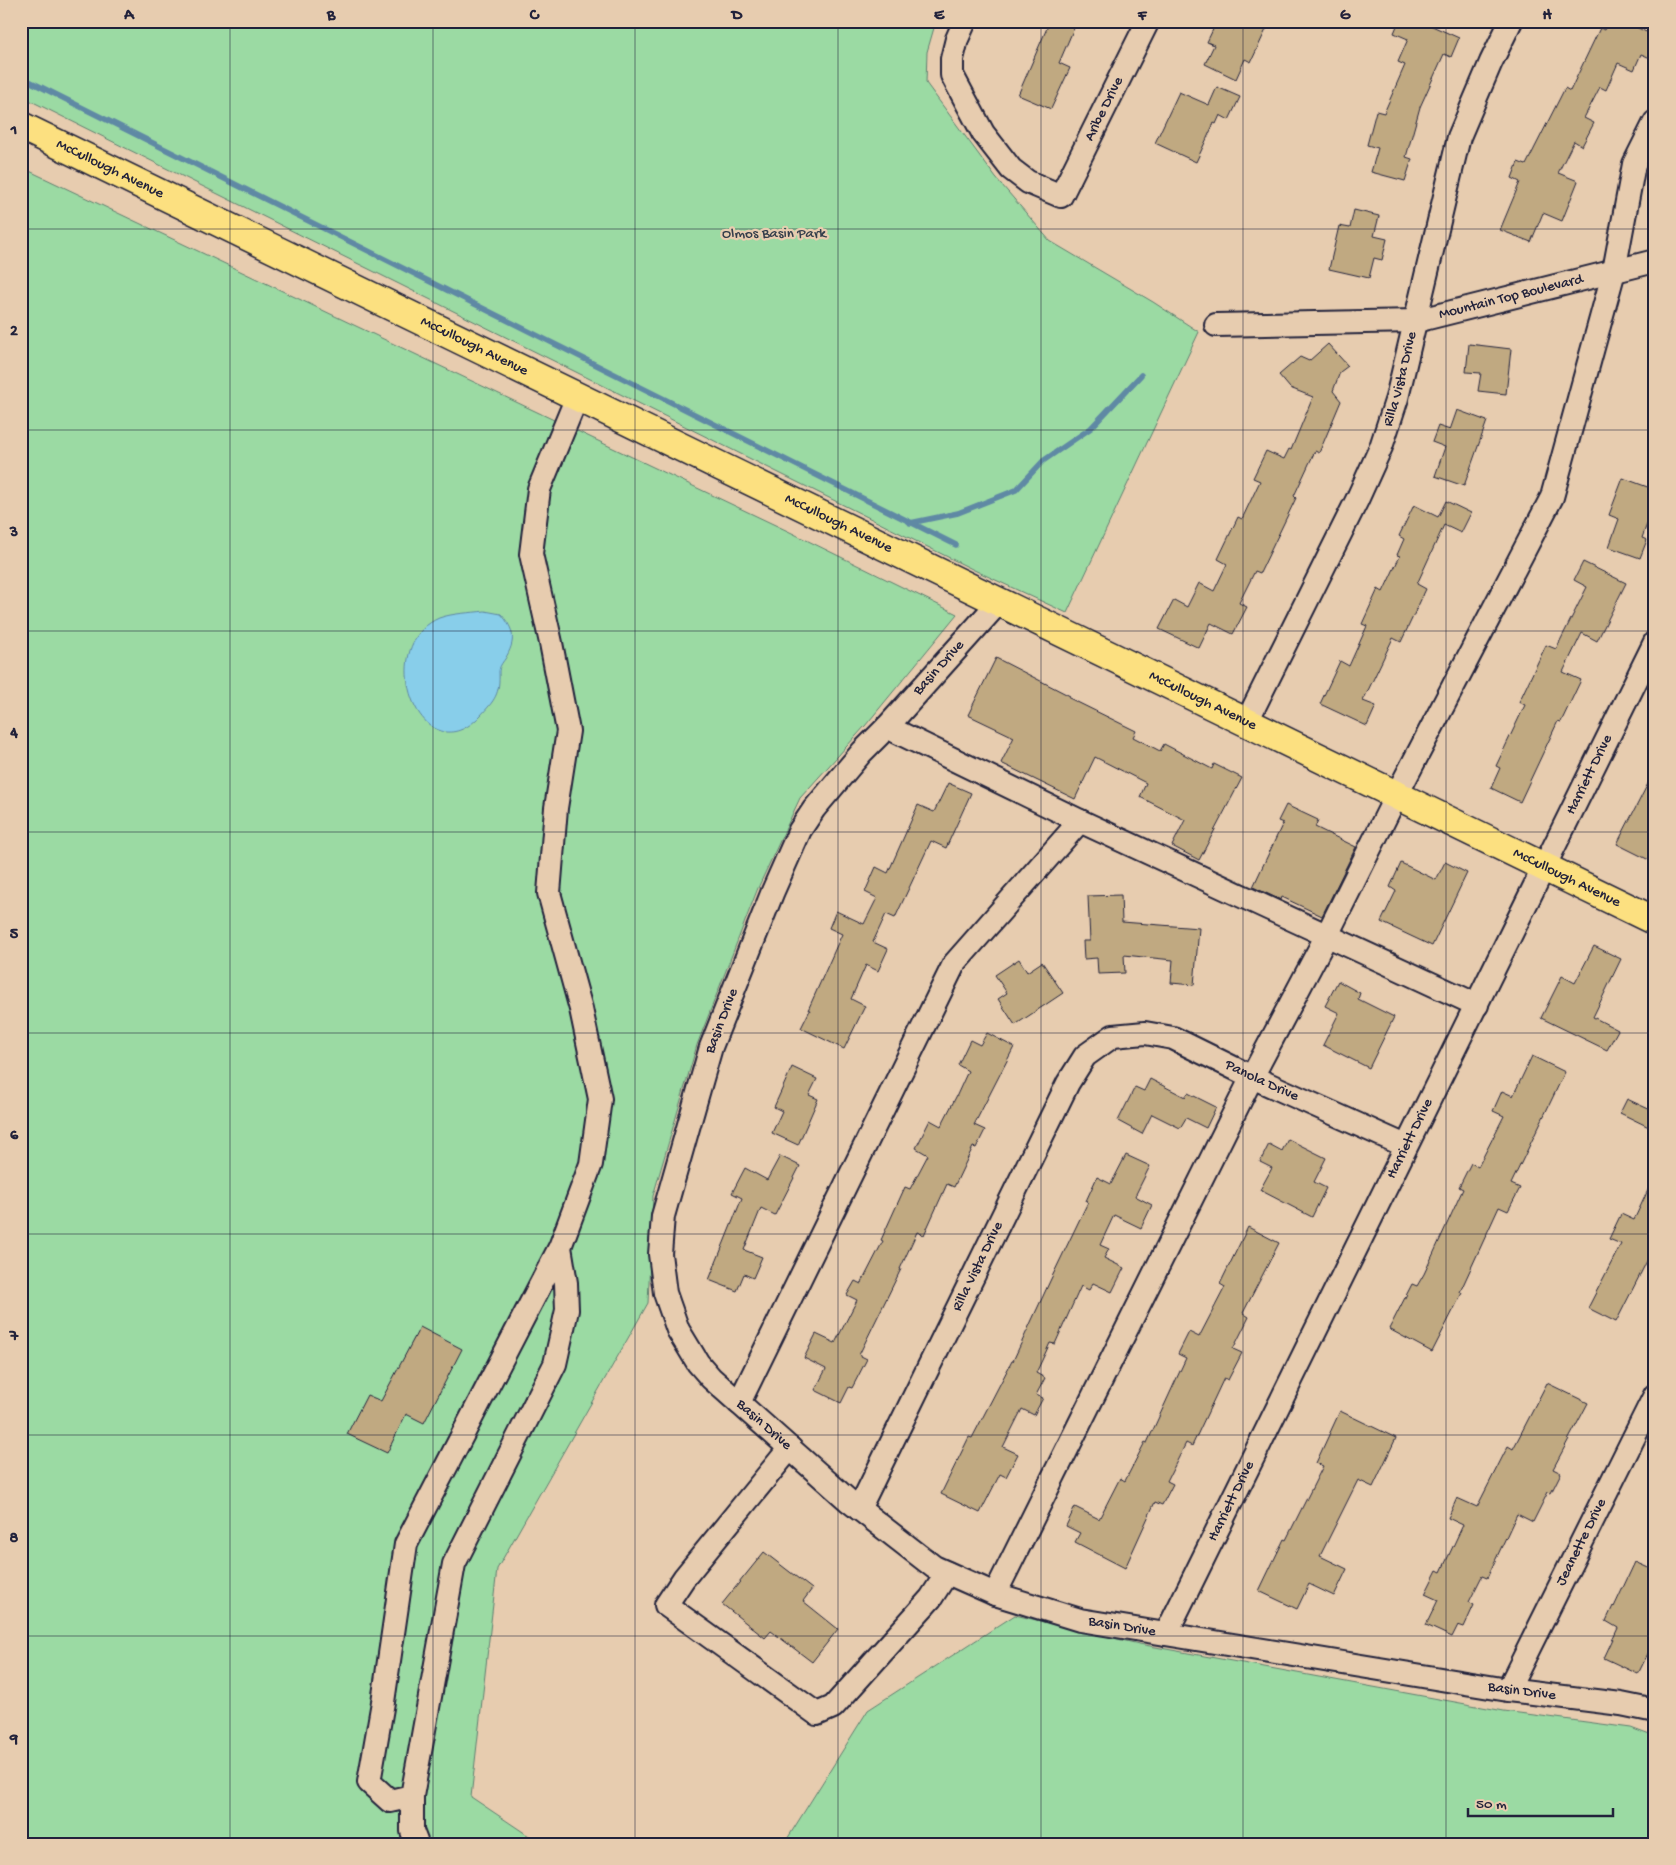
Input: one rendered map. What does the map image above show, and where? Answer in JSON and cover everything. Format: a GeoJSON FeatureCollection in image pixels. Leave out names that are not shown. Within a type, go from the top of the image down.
{"type":"FeatureCollection","features":[{"type":"Feature","properties":{"kind":"main road","name":"McCullough Avenue"},"geometry":{"type":"LineString","coordinates":[[21,126],[1655,922]]}},
{"type":"Feature","properties":{"kind":"street","name":"Aribe Drive"},"geometry":{"type":"LineString","coordinates":[[965,21],[956,39],[952,59],[952,75],[983,133],[1011,169],[1028,182],[1061,196],[1148,21]]}},
{"type":"Feature","properties":{"kind":"street","name":"Rilla Vista Drive"},"geometry":{"type":"LineString","coordinates":[[1246,723],[1357,500],[1381,447],[1397,398],[1459,137],[1490,62],[1511,21]]}},
{"type":"Feature","properties":{"kind":"street"},"geometry":{"type":"LineString","coordinates":[[995,1594],[1252,1077],[1552,497],[1614,271],[1634,164],[1655,122]]}},
{"type":"Feature","properties":{"kind":"street","name":"Mountain Top Boulevard"},"geometry":{"type":"LineString","coordinates":[[1216,325],[1416,321],[1655,261]]}},
{"type":"Feature","properties":{"kind":"street"},"geometry":{"type":"LineString","coordinates":[[412,1796],[390,1801],[369,1782],[383,1702],[406,1544],[560,1247],[591,1164],[600,1099],[582,1009],[549,892],[556,808],[568,731],[552,643],[531,554],[539,489],[577,397]]}},
{"type":"Feature","properties":{"kind":"street","name":"Basin Drive"},"geometry":{"type":"LineString","coordinates":[[999,602],[887,727],[862,752],[814,809],[800,830],[773,891],[711,1047],[663,1216],[660,1254],[665,1293],[678,1330],[698,1363],[711,1378],[859,1509],[934,1567],[995,1594],[1080,1620],[1508,1690],[1621,1704],[1655,1711]]}},
{"type":"Feature","properties":{"kind":"street","name":"Harriett Drive"},"geometry":{"type":"LineString","coordinates":[[1166,1634],[1655,642]]}},
{"type":"Feature","properties":{"kind":"street"},"geometry":{"type":"LineString","coordinates":[[887,727],[1080,821],[1477,1004]]}},
{"type":"Feature","properties":{"kind":"street"},"geometry":{"type":"LineString","coordinates":[[739,1403],[954,964],[1080,821]]}},
{"type":"Feature","properties":{"kind":"street","name":"Panola Drive"},"geometry":{"type":"LineString","coordinates":[[1113,1036],[1145,1033],[1173,1038],[1252,1077],[1406,1146]]}},
{"type":"Feature","properties":{"kind":"street","name":"Rilla Vista Drive"},"geometry":{"type":"LineString","coordinates":[[859,1509],[1068,1083],[1085,1056],[1113,1036]]}},
{"type":"Feature","properties":{"kind":"street"},"geometry":{"type":"LineString","coordinates":[[418,1844],[412,1831],[412,1796],[454,1564],[555,1364],[567,1310],[566,1283],[560,1247]]}},
{"type":"Feature","properties":{"kind":"street","name":"Jeanette Drive"},"geometry":{"type":"LineString","coordinates":[[1508,1690],[1655,1395]]}},
{"type":"Feature","properties":{"kind":"street"},"geometry":{"type":"LineString","coordinates":[[790,1448],[684,1578],[666,1605],[817,1714],[833,1707],[931,1598],[947,1573]]}},
{"type":"Feature","properties":{"kind":"green space","name":"Olmos Basin Park"},"geometry":{"type":"Polygon","coordinates":[[[21,21],[936,21],[927,52],[926,83],[996,178],[1050,241],[1153,302],[1199,332],[1067,613],[974,570],[21,96],[21,21]]]}},
{"type":"Feature","properties":{"kind":"green space"},"geometry":{"type":"Polygon","coordinates":[[[21,167],[792,533],[957,614],[865,726],[800,798],[758,888],[697,1045],[653,1196],[648,1303],[497,1569],[471,1797],[541,1844],[21,1844],[21,167]]]}},
{"type":"Feature","properties":{"kind":"green space"},"geometry":{"type":"Polygon","coordinates":[[[1015,1615],[1139,1644],[1504,1711],[1631,1728],[1655,1737],[1655,1844],[784,1844],[868,1710],[1015,1615]]]}},
{"type":"Feature","properties":{"kind":"water"},"geometry":{"type":"Polygon","coordinates":[[[485,611],[501,614],[509,625],[512,636],[509,653],[500,668],[499,686],[496,696],[480,716],[459,730],[440,730],[424,719],[413,701],[407,678],[409,654],[419,633],[439,618],[485,611]]]}},
{"type":"Feature","properties":{"kind":"building"},"geometry":{"type":"Polygon","coordinates":[[[1050,21],[1077,21],[1059,63],[1070,68],[1051,109],[1018,95],[1050,21]]]}},
{"type":"Feature","properties":{"kind":"building"},"geometry":{"type":"Polygon","coordinates":[[[1217,21],[1270,21],[1251,62],[1245,59],[1236,79],[1205,64],[1214,45],[1207,42],[1217,21]]]}},
{"type":"Feature","properties":{"kind":"building"},"geometry":{"type":"Polygon","coordinates":[[[1399,21],[1421,21],[1459,38],[1451,57],[1444,54],[1420,107],[1406,157],[1412,159],[1405,181],[1371,172],[1378,148],[1367,145],[1376,111],[1384,113],[1405,65],[1398,62],[1408,39],[1394,33],[1399,21]]]}},
{"type":"Feature","properties":{"kind":"building"},"geometry":{"type":"Polygon","coordinates":[[[1608,21],[1623,21],[1655,36],[1655,60],[1641,54],[1634,70],[1618,63],[1606,90],[1600,87],[1584,118],[1594,123],[1582,146],[1574,141],[1558,173],[1578,181],[1562,221],[1543,213],[1531,242],[1500,230],[1520,182],[1512,178],[1518,162],[1526,165],[1565,88],[1570,91],[1600,28],[1604,30],[1608,21]]]}},
{"type":"Feature","properties":{"kind":"building"},"geometry":{"type":"Polygon","coordinates":[[[1217,87],[1240,97],[1229,120],[1220,115],[1216,124],[1214,123],[1196,162],[1155,143],[1179,92],[1209,105],[1217,87]]]}},
{"type":"Feature","properties":{"kind":"building"},"geometry":{"type":"Polygon","coordinates":[[[1354,210],[1379,216],[1374,236],[1387,239],[1382,260],[1374,258],[1369,278],[1329,269],[1339,226],[1350,228],[1354,210]]]}},
{"type":"Feature","properties":{"kind":"building"},"geometry":{"type":"Polygon","coordinates":[[[1328,344],[1348,366],[1340,372],[1333,391],[1341,401],[1319,453],[1315,451],[1294,496],[1296,498],[1260,573],[1255,571],[1239,603],[1247,607],[1233,634],[1211,623],[1199,648],[1159,629],[1174,600],[1187,607],[1199,583],[1214,591],[1227,564],[1218,559],[1238,517],[1242,519],[1260,481],[1253,478],[1266,451],[1284,459],[1289,449],[1291,450],[1313,397],[1290,388],[1279,375],[1300,357],[1309,361],[1328,344]]]}},
{"type":"Feature","properties":{"kind":"building"},"geometry":{"type":"Polygon","coordinates":[[[1469,344],[1511,349],[1506,394],[1478,391],[1481,373],[1466,372],[1469,344]]]}},
{"type":"Feature","properties":{"kind":"building"},"geometry":{"type":"Polygon","coordinates":[[[1457,410],[1487,421],[1464,486],[1435,476],[1445,447],[1432,442],[1438,426],[1450,430],[1457,410]]]}},
{"type":"Feature","properties":{"kind":"building"},"geometry":{"type":"Polygon","coordinates":[[[1623,478],[1653,489],[1648,505],[1653,507],[1642,538],[1647,540],[1640,558],[1609,547],[1619,519],[1609,515],[1623,478]]]}},
{"type":"Feature","properties":{"kind":"building"},"geometry":{"type":"Polygon","coordinates":[[[1446,501],[1471,513],[1461,533],[1444,525],[1417,584],[1426,589],[1401,642],[1393,638],[1363,701],[1376,706],[1367,726],[1320,704],[1340,661],[1349,666],[1367,626],[1362,624],[1378,589],[1383,592],[1400,556],[1397,555],[1404,539],[1399,536],[1414,505],[1438,517],[1446,501]]]}},
{"type":"Feature","properties":{"kind":"building"},"geometry":{"type":"Polygon","coordinates":[[[1583,562],[1626,583],[1597,641],[1582,633],[1563,672],[1581,680],[1561,722],[1558,721],[1520,802],[1491,788],[1500,768],[1496,766],[1525,705],[1519,702],[1546,645],[1556,649],[1587,587],[1574,580],[1583,562]]]}},
{"type":"Feature","properties":{"kind":"building"},"geometry":{"type":"Polygon","coordinates":[[[996,658],[1070,696],[1069,698],[1136,731],[1133,737],[1160,751],[1164,744],[1212,769],[1214,764],[1242,778],[1199,860],[1172,846],[1185,820],[1140,797],[1146,783],[1095,757],[1075,799],[1001,763],[1014,737],[968,715],[996,658]]]}},
{"type":"Feature","properties":{"kind":"building"},"geometry":{"type":"Polygon","coordinates":[[[1655,770],[1655,863],[1617,844],[1655,770]]]}},
{"type":"Feature","properties":{"kind":"building"},"geometry":{"type":"Polygon","coordinates":[[[948,783],[971,793],[946,848],[931,841],[895,918],[886,914],[873,942],[888,949],[878,971],[866,965],[851,999],[865,1006],[844,1049],[801,1028],[842,934],[829,928],[836,911],[864,924],[877,898],[865,892],[876,867],[888,873],[918,805],[934,812],[948,783]]]}},
{"type":"Feature","properties":{"kind":"building"},"geometry":{"type":"Polygon","coordinates":[[[1286,805],[1318,820],[1315,827],[1356,847],[1322,916],[1282,897],[1281,900],[1253,887],[1283,823],[1278,821],[1286,805]]]}},
{"type":"Feature","properties":{"kind":"building"},"geometry":{"type":"Polygon","coordinates":[[[1445,862],[1467,873],[1432,946],[1381,922],[1396,891],[1390,887],[1401,863],[1436,880],[1445,862]]]}},
{"type":"Feature","properties":{"kind":"building"},"geometry":{"type":"Polygon","coordinates":[[[1121,895],[1122,922],[1199,928],[1194,985],[1171,983],[1173,960],[1124,955],[1125,973],[1098,974],[1097,958],[1084,959],[1083,941],[1090,941],[1088,896],[1121,895]]]}},
{"type":"Feature","properties":{"kind":"building"},"geometry":{"type":"Polygon","coordinates":[[[1594,946],[1621,959],[1593,1017],[1618,1030],[1607,1050],[1541,1018],[1562,976],[1575,983],[1594,946]]]}},
{"type":"Feature","properties":{"kind":"building"},"geometry":{"type":"Polygon","coordinates":[[[1019,959],[1027,972],[1042,962],[1063,993],[1015,1025],[998,999],[1007,993],[995,975],[1019,959]]]}},
{"type":"Feature","properties":{"kind":"building"},"geometry":{"type":"Polygon","coordinates":[[[1338,981],[1360,993],[1358,999],[1394,1017],[1369,1068],[1323,1045],[1339,1013],[1325,1006],[1338,981]]]}},
{"type":"Feature","properties":{"kind":"building"},"geometry":{"type":"Polygon","coordinates":[[[987,1033],[1014,1047],[974,1125],[985,1130],[976,1148],[973,1147],[954,1187],[947,1184],[924,1235],[917,1232],[859,1355],[867,1359],[852,1388],[849,1387],[841,1403],[815,1390],[826,1369],[804,1358],[816,1334],[835,1343],[857,1300],[847,1295],[855,1281],[861,1284],[883,1241],[881,1240],[905,1187],[910,1189],[928,1155],[916,1148],[930,1120],[941,1126],[957,1095],[968,1071],[958,1065],[970,1040],[980,1045],[987,1033]]]}},
{"type":"Feature","properties":{"kind":"building"},"geometry":{"type":"Polygon","coordinates":[[[1532,1056],[1565,1072],[1511,1184],[1520,1188],[1508,1211],[1499,1207],[1460,1292],[1462,1293],[1432,1352],[1389,1329],[1412,1284],[1417,1286],[1424,1274],[1463,1189],[1459,1187],[1471,1163],[1478,1167],[1504,1116],[1493,1111],[1502,1091],[1513,1096],[1532,1056]]]}},
{"type":"Feature","properties":{"kind":"building"},"geometry":{"type":"Polygon","coordinates":[[[792,1067],[817,1079],[809,1095],[818,1099],[798,1145],[772,1133],[782,1111],[774,1107],[792,1067]]]}},
{"type":"Feature","properties":{"kind":"building"},"geometry":{"type":"Polygon","coordinates":[[[1150,1079],[1185,1097],[1188,1093],[1216,1107],[1206,1128],[1186,1118],[1180,1128],[1152,1114],[1142,1134],[1118,1121],[1135,1087],[1144,1091],[1150,1079]]]}},
{"type":"Feature","properties":{"kind":"building"},"geometry":{"type":"Polygon","coordinates":[[[1627,1099],[1655,1112],[1655,1130],[1620,1113],[1627,1099]]]}},
{"type":"Feature","properties":{"kind":"building"},"geometry":{"type":"Polygon","coordinates":[[[1288,1139],[1326,1158],[1314,1182],[1326,1188],[1312,1217],[1260,1190],[1272,1168],[1260,1162],[1269,1144],[1282,1151],[1288,1139]]]}},
{"type":"Feature","properties":{"kind":"building"},"geometry":{"type":"Polygon","coordinates":[[[1126,1155],[1150,1166],[1135,1196],[1152,1205],[1141,1228],[1114,1215],[1100,1245],[1109,1249],[1104,1258],[1124,1268],[1112,1292],[1093,1283],[1089,1290],[1081,1286],[1055,1344],[1050,1343],[1036,1373],[1045,1378],[1036,1395],[1043,1398],[1034,1415],[1022,1409],[1003,1447],[1018,1454],[1006,1477],[1000,1474],[980,1513],[941,1494],[969,1437],[972,1438],[1013,1361],[1088,1202],[1086,1201],[1097,1177],[1111,1184],[1126,1155]]]}},
{"type":"Feature","properties":{"kind":"building"},"geometry":{"type":"Polygon","coordinates":[[[780,1156],[800,1166],[775,1215],[761,1208],[744,1250],[762,1257],[753,1278],[744,1274],[737,1291],[709,1280],[742,1198],[732,1193],[745,1168],[767,1180],[780,1156]]]}},
{"type":"Feature","properties":{"kind":"building"},"geometry":{"type":"Polygon","coordinates":[[[1655,1175],[1655,1260],[1649,1257],[1616,1322],[1588,1308],[1621,1244],[1609,1239],[1621,1214],[1634,1220],[1655,1175]]]}},
{"type":"Feature","properties":{"kind":"building"},"geometry":{"type":"Polygon","coordinates":[[[1248,1227],[1279,1243],[1243,1313],[1249,1317],[1233,1349],[1242,1353],[1228,1380],[1224,1378],[1192,1446],[1186,1443],[1167,1481],[1173,1484],[1162,1505],[1155,1502],[1125,1568],[1075,1542],[1080,1533],[1066,1526],[1075,1507],[1099,1519],[1120,1478],[1125,1481],[1145,1442],[1147,1443],[1186,1358],[1178,1354],[1189,1332],[1199,1337],[1225,1287],[1220,1284],[1248,1227]]]}},
{"type":"Feature","properties":{"kind":"building"},"geometry":{"type":"Polygon","coordinates":[[[420,1327],[462,1349],[424,1423],[406,1414],[387,1453],[347,1434],[367,1395],[381,1401],[420,1327]]]}},
{"type":"Feature","properties":{"kind":"building"},"geometry":{"type":"Polygon","coordinates":[[[1547,1383],[1588,1403],[1553,1469],[1561,1473],[1551,1493],[1548,1492],[1533,1522],[1517,1514],[1487,1578],[1482,1576],[1469,1602],[1474,1605],[1464,1627],[1458,1625],[1452,1637],[1426,1625],[1438,1600],[1425,1594],[1437,1570],[1441,1572],[1463,1525],[1448,1518],[1457,1498],[1477,1507],[1508,1446],[1513,1449],[1547,1383]]]}},
{"type":"Feature","properties":{"kind":"building"},"geometry":{"type":"Polygon","coordinates":[[[1340,1411],[1396,1438],[1373,1487],[1358,1480],[1320,1556],[1347,1569],[1334,1596],[1309,1584],[1297,1609],[1259,1591],[1323,1466],[1316,1463],[1340,1411]]]}},
{"type":"Feature","properties":{"kind":"building"},"geometry":{"type":"Polygon","coordinates":[[[764,1552],[812,1589],[803,1601],[838,1629],[812,1662],[771,1631],[765,1638],[722,1604],[764,1552]]]}},
{"type":"Feature","properties":{"kind":"building"},"geometry":{"type":"Polygon","coordinates":[[[1635,1562],[1655,1571],[1655,1639],[1638,1674],[1604,1658],[1618,1628],[1606,1621],[1635,1562]]]}},
{"type":"Feature","properties":{"kind":"waterway"},"geometry":{"type":"LineString","coordinates":[[21,77],[956,545]]}},
{"type":"Feature","properties":{"kind":"waterway"},"geometry":{"type":"LineString","coordinates":[[910,523],[958,513],[1016,490],[1043,461],[1091,428],[1141,375]]}}]}
